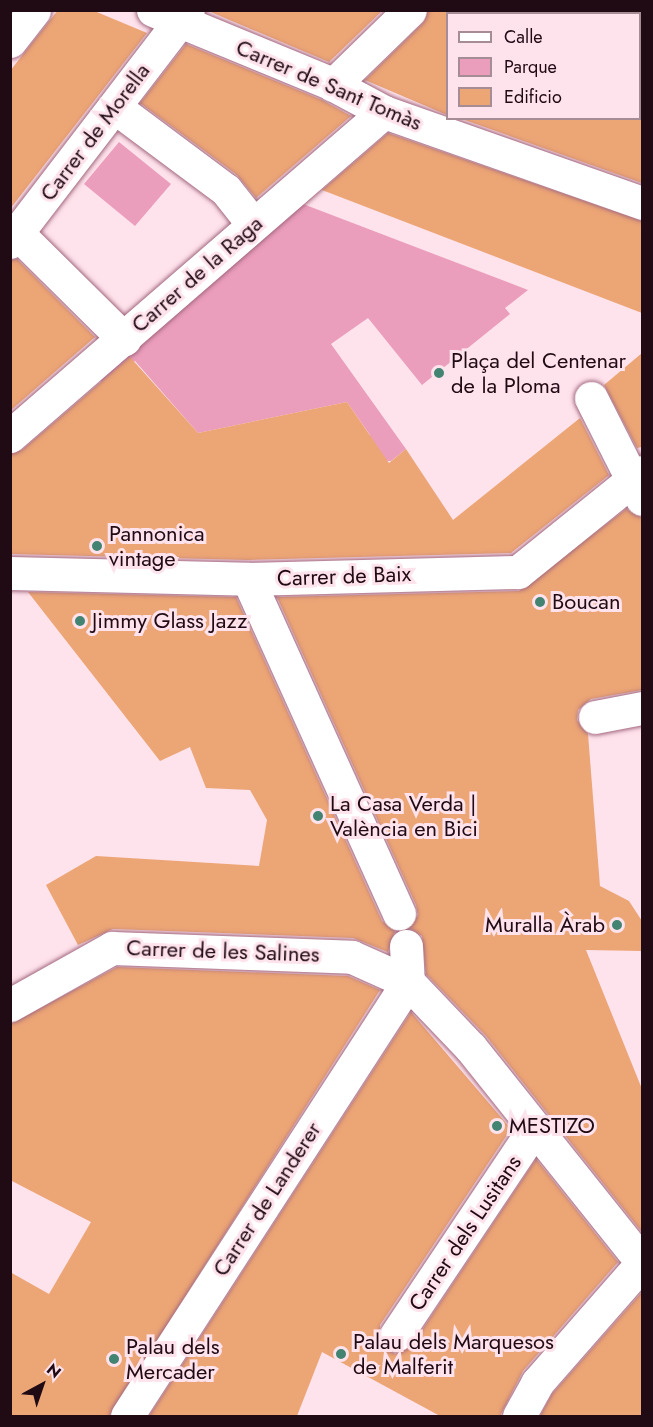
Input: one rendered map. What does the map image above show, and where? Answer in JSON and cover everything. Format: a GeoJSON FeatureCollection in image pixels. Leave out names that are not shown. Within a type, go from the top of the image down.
{"type":"FeatureCollection","features":[{"type":"Feature","properties":{"kind":"street"},"geometry":{"type":"LineString","coordinates":[[10,41],[33,10]]}},
{"type":"Feature","properties":{"kind":"street"},"geometry":{"type":"LineString","coordinates":[[333,85],[410,10]]}},
{"type":"Feature","properties":{"kind":"street","name":"Carrer de Sant Tomàs"},"geometry":{"type":"LineString","coordinates":[[173,14],[333,85],[384,112],[642,203]]}},
{"type":"Feature","properties":{"kind":"street","name":"Carrer de Morella"},"geometry":{"type":"LineString","coordinates":[[14,237],[116,108],[173,14]]}},
{"type":"Feature","properties":{"kind":"street"},"geometry":{"type":"LineString","coordinates":[[116,108],[226,190],[253,224]]}},
{"type":"Feature","properties":{"kind":"street","name":"Carrer de la Raga"},"geometry":{"type":"LineString","coordinates":[[10,436],[384,112]]}},
{"type":"Feature","properties":{"kind":"street"},"geometry":{"type":"LineString","coordinates":[[14,237],[124,339]]}},
{"type":"Feature","properties":{"kind":"street"},"geometry":{"type":"LineString","coordinates":[[591,398],[639,483]]}},
{"type":"Feature","properties":{"kind":"street","name":"Carrer de Baix"},"geometry":{"type":"LineString","coordinates":[[10,573],[248,579],[518,572],[639,483]]}},
{"type":"Feature","properties":{"kind":"street"},"geometry":{"type":"LineString","coordinates":[[248,579],[399,913]]}},
{"type":"Feature","properties":{"kind":"street"},"geometry":{"type":"LineString","coordinates":[[595,717],[642,708]]}},
{"type":"Feature","properties":{"kind":"street"},"geometry":{"type":"LineString","coordinates":[[406,946],[408,982],[471,1048],[533,1130],[642,1262],[537,1383],[519,1416]]}},
{"type":"Feature","properties":{"kind":"street","name":"Carrer de les Salines"},"geometry":{"type":"LineString","coordinates":[[10,1005],[112,948],[352,957],[408,982]]}},
{"type":"Feature","properties":{"kind":"street","name":"Carrer de Landerer"},"geometry":{"type":"LineString","coordinates":[[127,1416],[408,982]]}},
{"type":"Feature","properties":{"kind":"street","name":"Carrer dels Lusitans"},"geometry":{"type":"LineString","coordinates":[[396,1335],[533,1130]]}},
{"type":"Feature","properties":{"kind":"green space"},"geometry":{"type":"Polygon","coordinates":[[[119,142],[171,184],[135,226],[84,184],[119,142]]]}},
{"type":"Feature","properties":{"kind":"green space"},"geometry":{"type":"Polygon","coordinates":[[[290,199],[528,290],[505,308],[510,314],[422,385],[368,318],[331,344],[406,449],[391,461],[342,460],[370,435],[347,402],[198,433],[135,361],[104,386],[95,371],[290,199]]]}},
{"type":"Feature","properties":{"kind":"building"},"geometry":{"type":"Polygon","coordinates":[[[58,10],[92,10],[147,33],[10,209],[10,71],[58,10]]]}},
{"type":"Feature","properties":{"kind":"building"},"geometry":{"type":"Polygon","coordinates":[[[206,10],[383,10],[329,62],[206,10]]]}},
{"type":"Feature","properties":{"kind":"building"},"geometry":{"type":"Polygon","coordinates":[[[428,10],[447,10],[446,115],[365,80],[423,23],[428,10]]]}},
{"type":"Feature","properties":{"kind":"building"},"geometry":{"type":"Polygon","coordinates":[[[186,44],[322,100],[351,116],[256,198],[237,175],[140,103],[186,44]]]}},
{"type":"Feature","properties":{"kind":"building"},"geometry":{"type":"Polygon","coordinates":[[[642,118],[642,183],[465,120],[641,120],[642,118]]]}},
{"type":"Feature","properties":{"kind":"building"},"geometry":{"type":"Polygon","coordinates":[[[388,133],[642,221],[642,313],[322,190],[388,133]]]}},
{"type":"Feature","properties":{"kind":"building"},"geometry":{"type":"Polygon","coordinates":[[[17,259],[95,337],[10,411],[10,260],[17,259]]]}},
{"type":"Feature","properties":{"kind":"building"},"geometry":{"type":"Polygon","coordinates":[[[642,353],[642,447],[637,448],[604,385],[642,353]]]}},
{"type":"Feature","properties":{"kind":"building"},"geometry":{"type":"Polygon","coordinates":[[[130,357],[198,433],[347,402],[389,463],[406,449],[453,520],[580,418],[609,475],[511,553],[248,560],[10,554],[10,454],[22,450],[130,357]]]}},
{"type":"Feature","properties":{"kind":"building"},"geometry":{"type":"Polygon","coordinates":[[[626,509],[642,518],[642,690],[591,699],[578,710],[577,720],[588,734],[600,886],[629,901],[642,921],[642,951],[586,950],[642,1089],[641,1231],[486,1036],[426,974],[422,936],[409,928],[418,915],[416,905],[277,597],[519,591],[626,509]]]}},
{"type":"Feature","properties":{"kind":"building"},"geometry":{"type":"Polygon","coordinates":[[[28,592],[236,597],[382,921],[395,931],[388,952],[353,938],[113,929],[78,945],[46,885],[96,856],[259,866],[267,820],[250,790],[206,788],[190,747],[160,761],[28,592]]]}},
{"type":"Feature","properties":{"kind":"building"},"geometry":{"type":"Polygon","coordinates":[[[117,967],[348,976],[380,990],[109,1416],[10,1416],[10,1272],[49,1294],[91,1222],[10,1180],[11,1024],[117,967]]]}},
{"type":"Feature","properties":{"kind":"building"},"geometry":{"type":"Polygon","coordinates":[[[411,1012],[511,1129],[380,1325],[380,1344],[395,1354],[412,1345],[536,1159],[618,1262],[523,1371],[500,1416],[440,1416],[322,1352],[297,1416],[149,1416],[411,1012]]]}},
{"type":"Feature","properties":{"kind":"building"},"geometry":{"type":"Polygon","coordinates":[[[642,1292],[642,1416],[540,1416],[552,1394],[642,1292]]]}},
{"type":"Feature","properties":{"kind":"place","name":"Plaça del Centenar de la Ploma"},"geometry":{"type":"Point","coordinates":[439,373]}},
{"type":"Feature","properties":{"kind":"place","name":"Pannonica vintage"},"geometry":{"type":"Point","coordinates":[97,546]}},
{"type":"Feature","properties":{"kind":"place","name":"Boucan"},"geometry":{"type":"Point","coordinates":[540,602]}},
{"type":"Feature","properties":{"kind":"place","name":"Jimmy Glass Jazz"},"geometry":{"type":"Point","coordinates":[80,621]}},
{"type":"Feature","properties":{"kind":"place","name":"La Casa Verda | València en Bici"},"geometry":{"type":"Point","coordinates":[318,816]}},
{"type":"Feature","properties":{"kind":"place","name":"Muralla Àrab"},"geometry":{"type":"Point","coordinates":[617,925]}},
{"type":"Feature","properties":{"kind":"place","name":"MESTIZO"},"geometry":{"type":"Point","coordinates":[497,1126]}},
{"type":"Feature","properties":{"kind":"place","name":"Palau dels Marquesos de Malferit"},"geometry":{"type":"Point","coordinates":[341,1354]}},
{"type":"Feature","properties":{"kind":"place","name":"Palau dels Mercader"},"geometry":{"type":"Point","coordinates":[114,1359]}}]}
